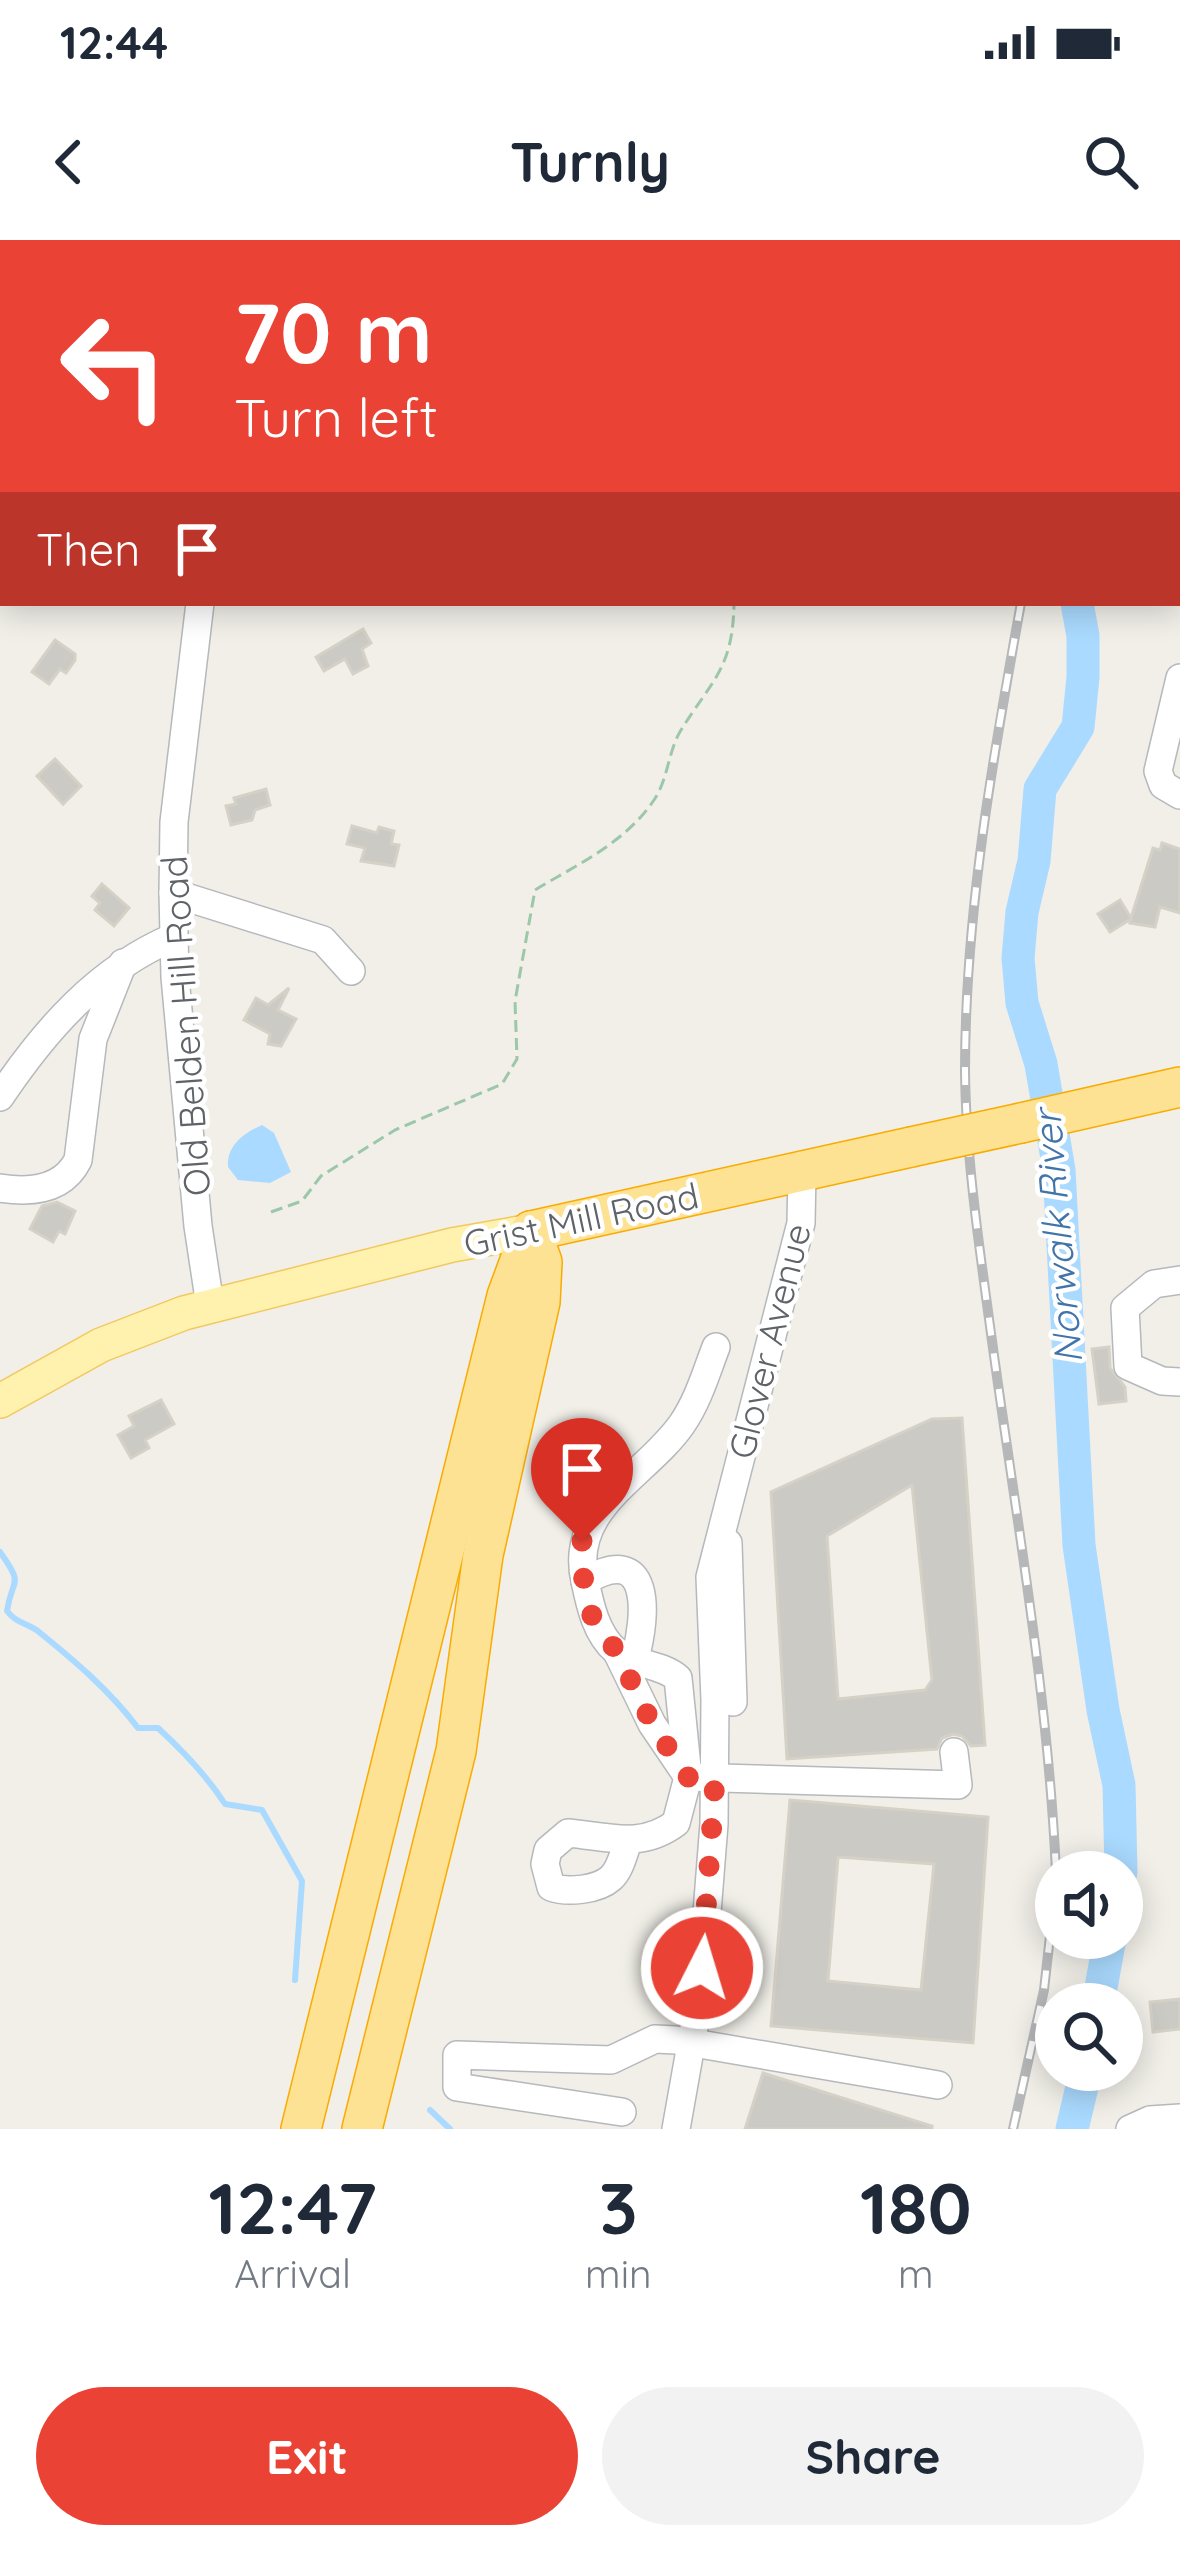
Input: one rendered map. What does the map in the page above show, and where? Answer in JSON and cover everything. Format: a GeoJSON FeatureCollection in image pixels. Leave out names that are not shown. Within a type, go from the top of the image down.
{"type":"FeatureCollection","features":[{"type":"Feature","properties":{"kind":"highway","name":"Grist Mill Road"},"geometry":{"type":"LineString","coordinates":[[531,1231],[1180,1087]]}},
{"type":"Feature","properties":{"kind":"highway"},"geometry":{"type":"LineString","coordinates":[[301,2129],[507,1296],[531,1231]]}},
{"type":"Feature","properties":{"kind":"highway"},"geometry":{"type":"LineString","coordinates":[[362,2129],[462,1718],[483,1556],[540,1302],[542,1262],[531,1231]]}},
{"type":"Feature","properties":{"kind":"main road","name":"Grist Mill Road"},"geometry":{"type":"LineString","coordinates":[[0,1401],[101,1345],[210,1305],[452,1245],[531,1231]]}},
{"type":"Feature","properties":{"kind":"street","name":"Old Belden Hill Road"},"geometry":{"type":"LineString","coordinates":[[200,606],[173,822],[173,893],[196,1205],[210,1305]]}},
{"type":"Feature","properties":{"kind":"street"},"geometry":{"type":"LineString","coordinates":[[1180,678],[1158,771],[1163,785],[1180,795]]}},
{"type":"Feature","properties":{"kind":"street"},"geometry":{"type":"LineString","coordinates":[[173,893],[323,940],[351,971]]}},
{"type":"Feature","properties":{"kind":"street"},"geometry":{"type":"LineString","coordinates":[[0,1097],[56,1021],[123,963],[174,937]]}},
{"type":"Feature","properties":{"kind":"street"},"geometry":{"type":"LineString","coordinates":[[0,1188],[29,1190],[57,1185],[70,1177],[78,1160],[93,1039],[123,963]]}},
{"type":"Feature","properties":{"kind":"street","name":"Glover Avenue"},"geometry":{"type":"LineString","coordinates":[[694,2129],[701,2043],[728,1881],[712,1779],[733,1628],[725,1509],[801,1222],[802,1172]]}},
{"type":"Feature","properties":{"kind":"street"},"geometry":{"type":"LineString","coordinates":[[1180,1280],[1154,1284],[1125,1308],[1123,1322],[1128,1366],[1162,1381],[1180,1382]]}},
{"type":"Feature","properties":{"kind":"street"},"geometry":{"type":"LineString","coordinates":[[716,1348],[683,1422],[595,1514],[582,1541],[592,1616],[626,1655],[652,1724],[712,1779],[958,1785],[954,1752]]}},
{"type":"Feature","properties":{"kind":"street"},"geometry":{"type":"LineString","coordinates":[[584,1581],[617,1568],[634,1576],[642,1588],[642,1633],[626,1655]]}},
{"type":"Feature","properties":{"kind":"street"},"geometry":{"type":"LineString","coordinates":[[626,1655],[678,1678],[712,1779]]}},
{"type":"Feature","properties":{"kind":"street"},"geometry":{"type":"LineString","coordinates":[[911,1756],[914,1785]]}},
{"type":"Feature","properties":{"kind":"street"},"geometry":{"type":"LineString","coordinates":[[629,1839],[656,1838],[676,1823],[712,1779]]}},
{"type":"Feature","properties":{"kind":"street"},"geometry":{"type":"LineString","coordinates":[[622,2112],[457,2087],[457,2055],[611,2060],[655,2039],[938,2085]]}},
{"type":"Feature","properties":{"kind":"street","name":"Glover Avenue"},"geometry":{"type":"LineString","coordinates":[[676,2129],[701,2043]]}},
{"type":"Feature","properties":{"kind":"street"},"geometry":{"type":"LineString","coordinates":[[1130,2129],[1150,2120],[1180,2118]]}},
{"type":"Feature","properties":{"kind":"path"},"geometry":{"type":"LineString","coordinates":[[271,1211],[302,1201],[321,1176],[395,1130],[502,1084],[517,1059],[514,1001],[535,890],[611,846],[657,797],[678,734],[723,671],[733,640],[734,606]]}},
{"type":"Feature","properties":{"kind":"water"},"geometry":{"type":"Polygon","coordinates":[[[262,1125],[274,1133],[291,1172],[270,1183],[238,1180],[228,1167],[230,1153],[243,1136],[262,1125]]]}},
{"type":"Feature","properties":{"kind":"building"},"geometry":{"type":"Polygon","coordinates":[[[363,629],[371,643],[362,649],[368,666],[353,674],[345,659],[324,671],[316,657],[363,629]]]}},
{"type":"Feature","properties":{"kind":"building"},"geometry":{"type":"Polygon","coordinates":[[[55,640],[75,654],[75,660],[49,684],[32,672],[55,640]]]}},
{"type":"Feature","properties":{"kind":"building"},"geometry":{"type":"Polygon","coordinates":[[[55,759],[81,786],[63,804],[37,776],[55,759]]]}},
{"type":"Feature","properties":{"kind":"building"},"geometry":{"type":"Polygon","coordinates":[[[266,789],[270,805],[255,810],[252,820],[231,825],[226,806],[236,804],[234,798],[266,789]]]}},
{"type":"Feature","properties":{"kind":"building"},"geometry":{"type":"Polygon","coordinates":[[[352,826],[377,833],[379,827],[394,831],[391,844],[399,845],[394,866],[361,861],[365,848],[347,844],[352,826]]]}},
{"type":"Feature","properties":{"kind":"building"},"geometry":{"type":"Polygon","coordinates":[[[1162,843],[1180,849],[1180,913],[1160,907],[1155,927],[1130,923],[1131,919],[1110,932],[1098,914],[1120,900],[1131,918],[1153,848],[1160,850],[1162,843]]]}},
{"type":"Feature","properties":{"kind":"building"},"geometry":{"type":"Polygon","coordinates":[[[102,884],[129,908],[114,926],[95,910],[100,903],[92,896],[102,884]]]}},
{"type":"Feature","properties":{"kind":"building"},"geometry":{"type":"Polygon","coordinates":[[[289,988],[278,1010],[296,1019],[281,1046],[268,1044],[270,1034],[244,1020],[256,998],[268,1005],[289,988]]]}},
{"type":"Feature","properties":{"kind":"building"},"geometry":{"type":"Polygon","coordinates":[[[57,1202],[75,1211],[65,1234],[59,1231],[53,1242],[30,1229],[42,1206],[57,1202]]]}},
{"type":"Feature","properties":{"kind":"building"},"geometry":{"type":"Polygon","coordinates":[[[1109,1347],[1110,1368],[1125,1387],[1126,1401],[1099,1404],[1092,1349],[1109,1347]]]}},
{"type":"Feature","properties":{"kind":"building"},"geometry":{"type":"Polygon","coordinates":[[[161,1400],[174,1424],[145,1440],[149,1448],[131,1458],[118,1435],[134,1426],[129,1416],[161,1400]]]}},
{"type":"Feature","properties":{"kind":"building"},"geometry":{"type":"Polygon","coordinates":[[[962,1418],[985,1745],[971,1746],[953,1734],[942,1738],[937,1749],[787,1759],[771,1492],[932,1419],[962,1418]],[[912,1485],[827,1536],[838,1699],[925,1690],[932,1680],[912,1485]]]}},
{"type":"Feature","properties":{"kind":"building"},"geometry":{"type":"Polygon","coordinates":[[[790,1800],[988,1817],[973,2043],[771,2026],[790,1800]],[[838,1857],[828,1981],[921,1990],[934,1864],[838,1857]]]}},
{"type":"Feature","properties":{"kind":"building"},"geometry":{"type":"Polygon","coordinates":[[[1180,1999],[1180,2029],[1153,2032],[1150,2002],[1180,1999]]]}},
{"type":"Feature","properties":{"kind":"building"},"geometry":{"type":"Polygon","coordinates":[[[763,2073],[932,2126],[932,2129],[745,2129],[763,2073]]]}},
{"type":"Feature","properties":{"kind":"waterway","name":"Norwalk River"},"geometry":{"type":"LineString","coordinates":[[1078,606],[1083,636],[1078,727],[1040,789],[1018,958],[1022,1003],[1041,1064],[1059,1170],[1079,1545],[1119,1785],[1121,1851]]}},
{"type":"Feature","properties":{"kind":"waterway"},"geometry":{"type":"LineString","coordinates":[[0,1552],[15,1577],[7,1611],[11,1615],[79,1665],[138,1728],[158,1728],[225,1804],[262,1810],[302,1881],[295,1980]]}},
{"type":"Feature","properties":{"kind":"waterway","name":"Norwalk River"},"geometry":{"type":"LineString","coordinates":[[1102,1983],[1106,1959]]}},
{"type":"Feature","properties":{"kind":"waterway","name":"Norwalk River"},"geometry":{"type":"LineString","coordinates":[[1072,2129],[1081,2091]]}},
{"type":"Feature","properties":{"kind":"waterway"},"geometry":{"type":"LineString","coordinates":[[430,2110],[450,2129]]}},
{"type":"Feature","properties":{"kind":"railway"},"geometry":{"type":"LineString","coordinates":[[1020,606],[975,894],[965,1071],[974,1206],[1039,1672],[1055,1851]]}},
{"type":"Feature","properties":{"kind":"railway"},"geometry":{"type":"LineString","coordinates":[[1013,2129],[1047,1959]]}},
{"type":"Feature","properties":{"kind":"route"},"geometry":{"type":"LineString","coordinates":[[582,1541],[580,1562],[592,1616],[617,1652],[652,1724],[688,1777],[715,1780],[702,1968]]}}]}
